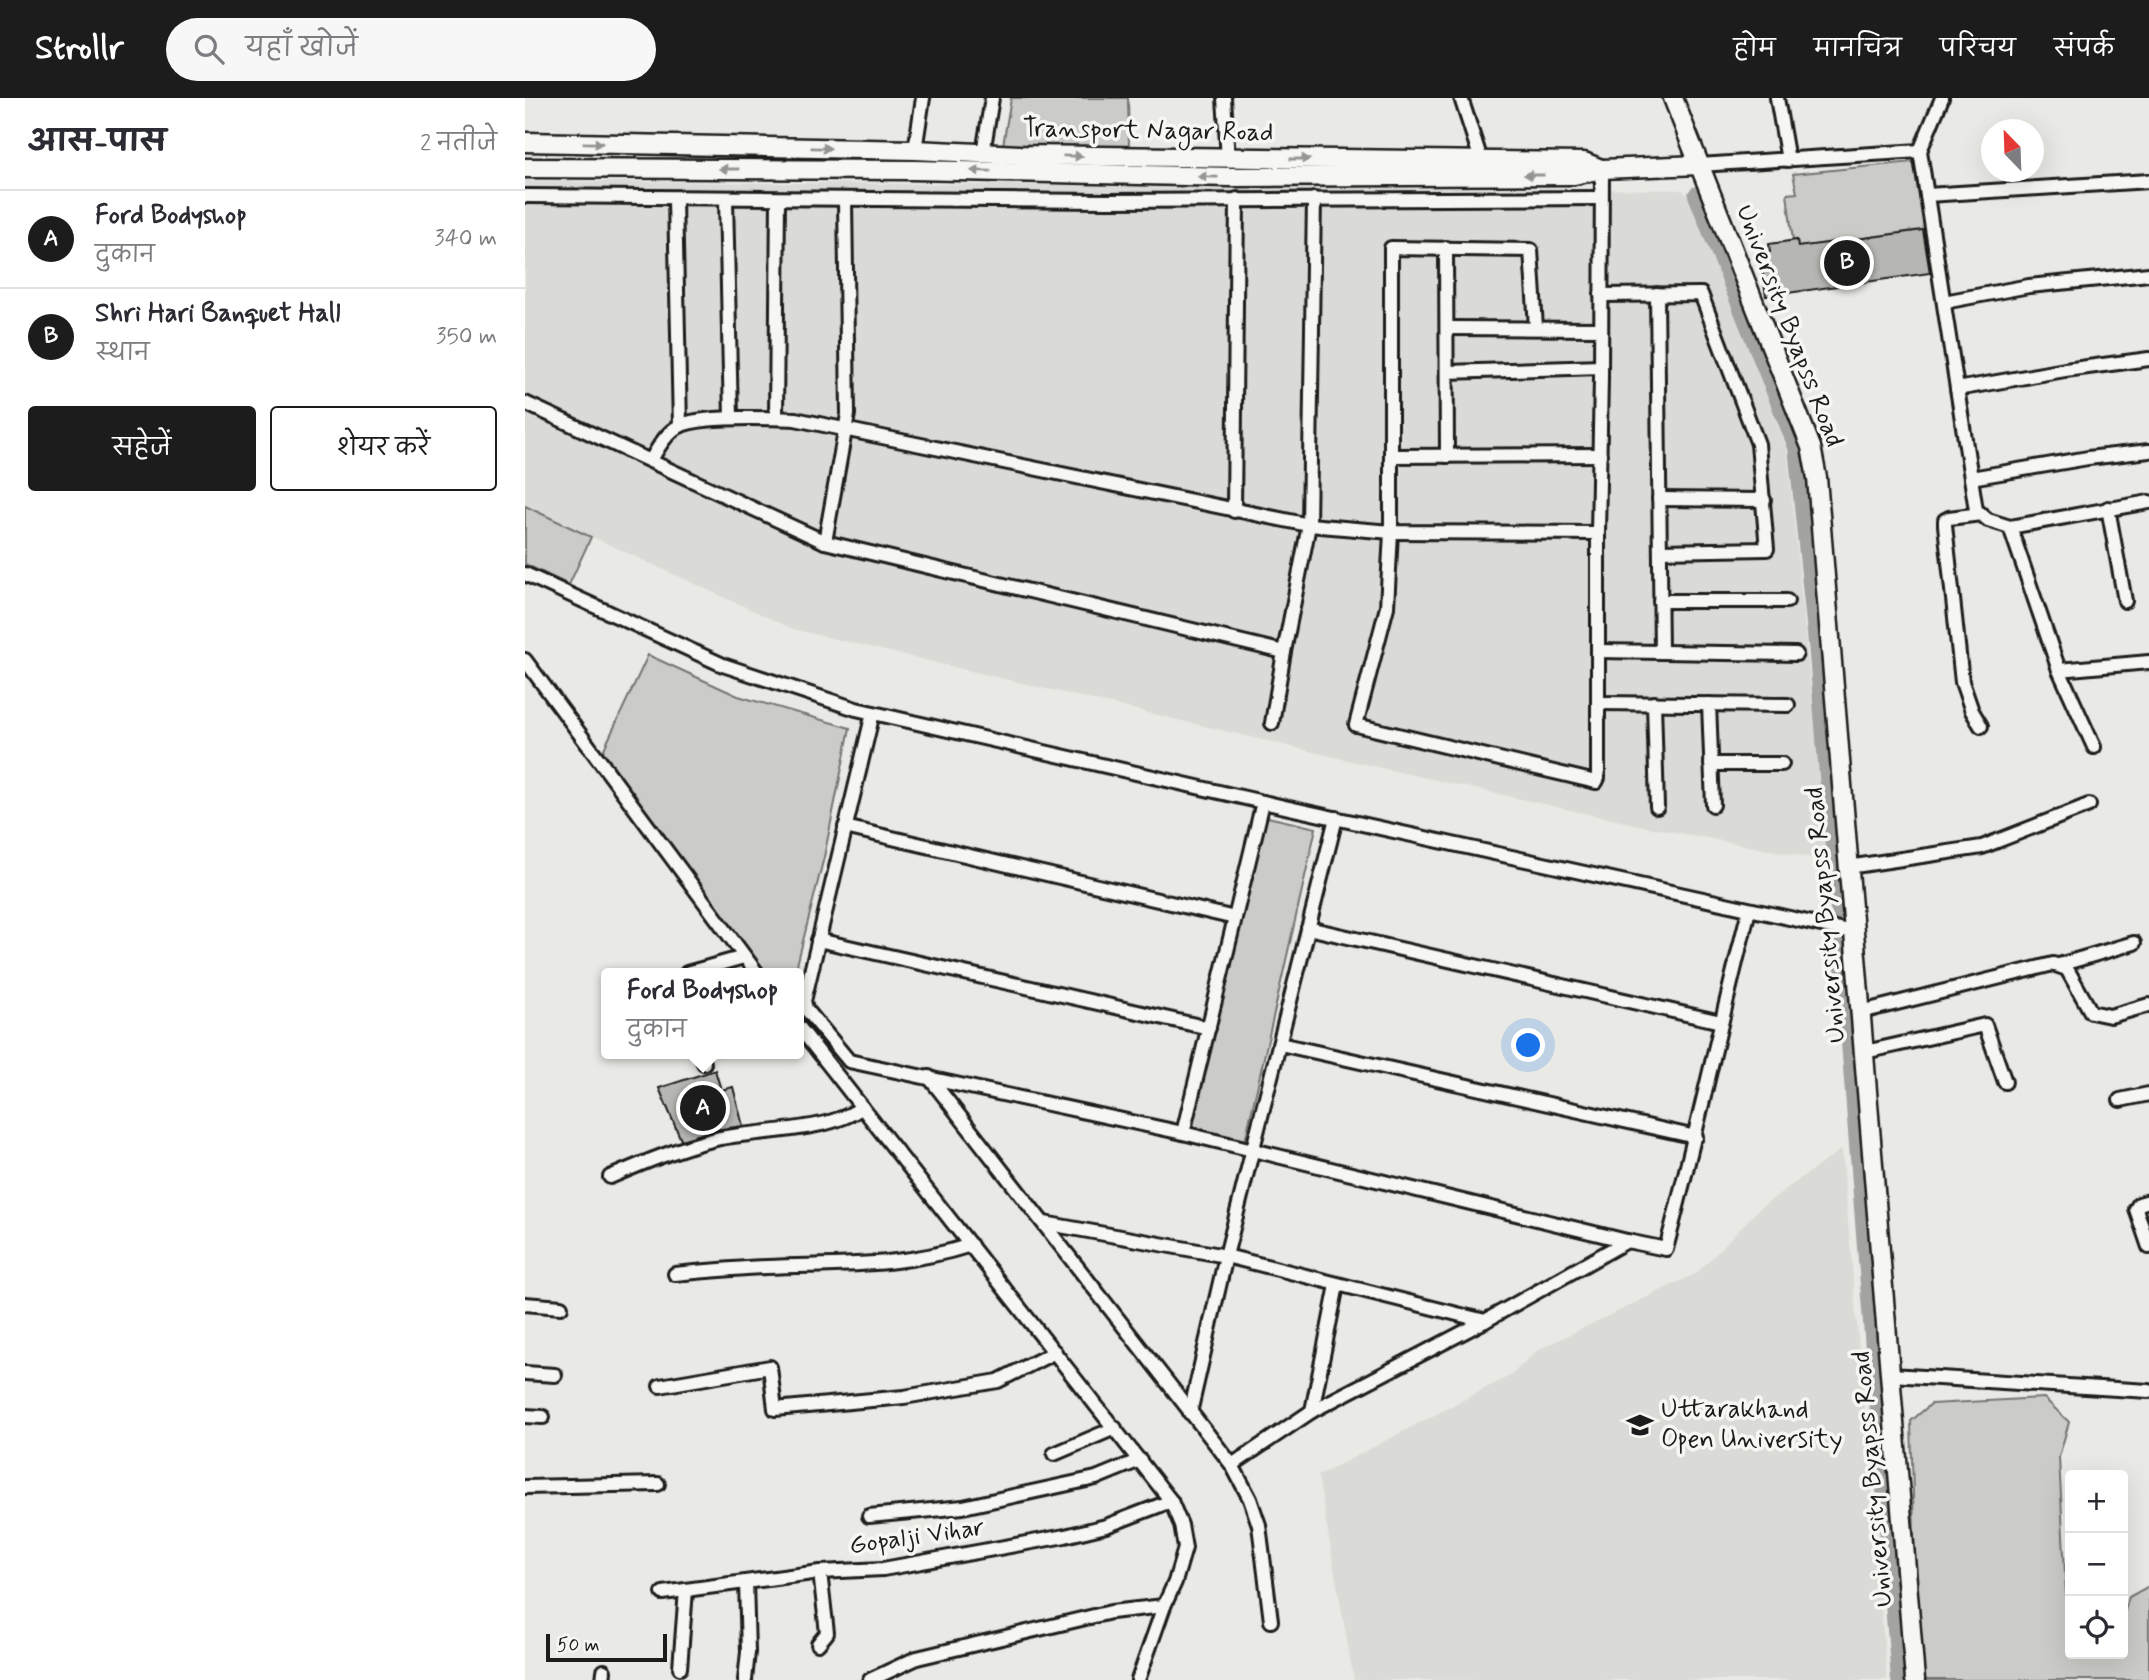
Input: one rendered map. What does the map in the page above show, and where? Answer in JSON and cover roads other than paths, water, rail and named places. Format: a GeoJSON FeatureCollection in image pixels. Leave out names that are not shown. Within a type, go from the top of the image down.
{"type":"FeatureCollection","features":[{"type":"Feature","properties":{"kind":"main road","name":"University Byapss Road"},"geometry":{"type":"LineString","coordinates":[[1673,98],[1811,447],[1817,478],[1848,867],[1846,932],[1861,1012],[1865,1052],[1915,1680]]}},
{"type":"Feature","properties":{"kind":"main road","name":"Transport Nagar Road"},"geometry":{"type":"LineString","coordinates":[[525,142],[983,153],[1039,164],[1231,177],[1574,175],[1602,169],[1699,165]]}},
{"type":"Feature","properties":{"kind":"main road"},"geometry":{"type":"LineString","coordinates":[[913,170],[915,150]]}},
{"type":"Feature","properties":{"kind":"main road","name":"Transport Nagar Road"},"geometry":{"type":"LineString","coordinates":[[525,168],[913,170],[1228,159],[1584,162],[1602,169]]}},
{"type":"Feature","properties":{"kind":"street"},"geometry":{"type":"LineString","coordinates":[[915,150],[923,98]]}},
{"type":"Feature","properties":{"kind":"street"},"geometry":{"type":"LineString","coordinates":[[983,153],[992,98]]}},
{"type":"Feature","properties":{"kind":"street"},"geometry":{"type":"LineString","coordinates":[[1224,98],[1228,159]]}},
{"type":"Feature","properties":{"kind":"street"},"geometry":{"type":"LineString","coordinates":[[1461,98],[1481,160]]}},
{"type":"Feature","properties":{"kind":"street"},"geometry":{"type":"LineString","coordinates":[[1777,98],[1788,160]]}},
{"type":"Feature","properties":{"kind":"street"},"geometry":{"type":"LineString","coordinates":[[1942,98],[1920,151],[1976,510],[1988,520],[2010,527],[2149,502]]}},
{"type":"Feature","properties":{"kind":"street"},"geometry":{"type":"LineString","coordinates":[[1699,165],[1920,151]]}},
{"type":"Feature","properties":{"kind":"street"},"geometry":{"type":"LineString","coordinates":[[1536,328],[1531,250],[1390,250],[1391,532],[1387,607],[1356,725],[1596,782],[1602,169]]}},
{"type":"Feature","properties":{"kind":"street"},"geometry":{"type":"LineString","coordinates":[[1927,195],[2149,181]]}},
{"type":"Feature","properties":{"kind":"street"},"geometry":{"type":"LineString","coordinates":[[525,196],[845,200],[1601,198]]}},
{"type":"Feature","properties":{"kind":"street"},"geometry":{"type":"LineString","coordinates":[[675,199],[680,426]]}},
{"type":"Feature","properties":{"kind":"street"},"geometry":{"type":"LineString","coordinates":[[726,199],[731,418]]}},
{"type":"Feature","properties":{"kind":"street"},"geometry":{"type":"LineString","coordinates":[[776,418],[778,199]]}},
{"type":"Feature","properties":{"kind":"street"},"geometry":{"type":"LineString","coordinates":[[1234,511],[1237,199]]}},
{"type":"Feature","properties":{"kind":"street"},"geometry":{"type":"LineString","coordinates":[[1272,723],[1309,525],[1314,199]]}},
{"type":"Feature","properties":{"kind":"street"},"geometry":{"type":"LineString","coordinates":[[825,542],[847,429],[849,336],[845,200]]}},
{"type":"Feature","properties":{"kind":"street"},"geometry":{"type":"LineString","coordinates":[[1446,248],[1447,456]]}},
{"type":"Feature","properties":{"kind":"street"},"geometry":{"type":"LineString","coordinates":[[1944,302],[2029,286],[2149,274]]}},
{"type":"Feature","properties":{"kind":"street"},"geometry":{"type":"LineString","coordinates":[[1657,294],[1661,652]]}},
{"type":"Feature","properties":{"kind":"street"},"geometry":{"type":"LineString","coordinates":[[1601,295],[1702,296],[1758,444],[1768,547],[1765,551],[1660,551]]}},
{"type":"Feature","properties":{"kind":"street"},"geometry":{"type":"LineString","coordinates":[[1447,328],[1601,329]]}},
{"type":"Feature","properties":{"kind":"street"},"geometry":{"type":"LineString","coordinates":[[1957,388],[2149,359]]}},
{"type":"Feature","properties":{"kind":"street"},"geometry":{"type":"LineString","coordinates":[[1447,372],[1601,368]]}},
{"type":"Feature","properties":{"kind":"street"},"geometry":{"type":"LineString","coordinates":[[525,403],[825,542],[1284,652]]}},
{"type":"Feature","properties":{"kind":"street"},"geometry":{"type":"LineString","coordinates":[[651,460],[665,438],[680,426],[731,418],[795,419],[1309,525],[1391,532],[1598,533]]}},
{"type":"Feature","properties":{"kind":"street"},"geometry":{"type":"LineString","coordinates":[[1971,478],[2088,458],[2149,452]]}},
{"type":"Feature","properties":{"kind":"street"},"geometry":{"type":"LineString","coordinates":[[1391,456],[1600,455]]}},
{"type":"Feature","properties":{"kind":"street"},"geometry":{"type":"LineString","coordinates":[[1659,499],[1764,500]]}},
{"type":"Feature","properties":{"kind":"street"},"geometry":{"type":"LineString","coordinates":[[2108,508],[2125,601]]}},
{"type":"Feature","properties":{"kind":"street"},"geometry":{"type":"LineString","coordinates":[[1981,514],[1945,520],[1962,682],[1972,711],[1981,726]]}},
{"type":"Feature","properties":{"kind":"street"},"geometry":{"type":"LineString","coordinates":[[2010,527],[2059,670],[2094,747]]}},
{"type":"Feature","properties":{"kind":"street"},"geometry":{"type":"LineString","coordinates":[[525,573],[723,665],[873,713],[1846,932]]}},
{"type":"Feature","properties":{"kind":"street"},"geometry":{"type":"LineString","coordinates":[[1660,601],[1787,601]]}},
{"type":"Feature","properties":{"kind":"street"},"geometry":{"type":"LineString","coordinates":[[1598,651],[1796,654]]}},
{"type":"Feature","properties":{"kind":"street"},"geometry":{"type":"LineString","coordinates":[[525,660],[753,968]]}},
{"type":"Feature","properties":{"kind":"street"},"geometry":{"type":"LineString","coordinates":[[2059,670],[2149,662]]}},
{"type":"Feature","properties":{"kind":"street"},"geometry":{"type":"LineString","coordinates":[[1598,703],[1788,705]]}},
{"type":"Feature","properties":{"kind":"street"},"geometry":{"type":"LineString","coordinates":[[1654,703],[1657,807]]}},
{"type":"Feature","properties":{"kind":"street"},"geometry":{"type":"LineString","coordinates":[[1709,704],[1713,805]]}},
{"type":"Feature","properties":{"kind":"street"},"geometry":{"type":"LineString","coordinates":[[873,713],[804,1001],[806,1009],[849,1061],[1183,1133],[1627,1241],[1667,1249],[1749,910]]}},
{"type":"Feature","properties":{"kind":"street"},"geometry":{"type":"LineString","coordinates":[[1711,764],[1782,764]]}},
{"type":"Feature","properties":{"kind":"street"},"geometry":{"type":"LineString","coordinates":[[1183,1133],[1263,802]]}},
{"type":"Feature","properties":{"kind":"street"},"geometry":{"type":"LineString","coordinates":[[1848,867],[1982,847],[2089,805]]}},
{"type":"Feature","properties":{"kind":"street"},"geometry":{"type":"LineString","coordinates":[[1190,1413],[1226,1256],[1336,818]]}},
{"type":"Feature","properties":{"kind":"street"},"geometry":{"type":"LineString","coordinates":[[845,827],[1235,918]]}},
{"type":"Feature","properties":{"kind":"street"},"geometry":{"type":"LineString","coordinates":[[1308,928],[1721,1022]]}},
{"type":"Feature","properties":{"kind":"street"},"geometry":{"type":"LineString","coordinates":[[818,940],[1209,1028]]}},
{"type":"Feature","properties":{"kind":"street"},"geometry":{"type":"LineString","coordinates":[[2059,965],[2134,943]]}},
{"type":"Feature","properties":{"kind":"street"},"geometry":{"type":"LineString","coordinates":[[705,968],[744,957]]}},
{"type":"Feature","properties":{"kind":"street"},"geometry":{"type":"LineString","coordinates":[[1861,1012],[2053,964],[2067,970],[2091,1012],[2110,1016],[2149,1005]]}},
{"type":"Feature","properties":{"kind":"street"},"geometry":{"type":"LineString","coordinates":[[1865,1052],[1985,1025],[2005,1082]]}},
{"type":"Feature","properties":{"kind":"street"},"geometry":{"type":"LineString","coordinates":[[804,1033],[1171,1501],[1181,1525],[1185,1548],[1138,1680]]}},
{"type":"Feature","properties":{"kind":"street"},"geometry":{"type":"LineString","coordinates":[[1280,1044],[1696,1138]]}},
{"type":"Feature","properties":{"kind":"street"},"geometry":{"type":"LineString","coordinates":[[929,1077],[1232,1465],[1250,1499],[1259,1525],[1271,1621]]}},
{"type":"Feature","properties":{"kind":"street"},"geometry":{"type":"LineString","coordinates":[[2120,1100],[2149,1094]]}},
{"type":"Feature","properties":{"kind":"street"},"geometry":{"type":"LineString","coordinates":[[610,1177],[672,1150],[719,1139],[834,1121],[862,1107]]}},
{"type":"Feature","properties":{"kind":"street"},"geometry":{"type":"LineString","coordinates":[[2149,1201],[2139,1204],[2136,1209],[2149,1247]]}},
{"type":"Feature","properties":{"kind":"street"},"geometry":{"type":"LineString","coordinates":[[1044,1223],[1226,1256],[1485,1321]]}},
{"type":"Feature","properties":{"kind":"street"},"geometry":{"type":"LineString","coordinates":[[1232,1465],[1312,1411],[1485,1321],[1627,1241]]}},
{"type":"Feature","properties":{"kind":"street"},"geometry":{"type":"LineString","coordinates":[[675,1274],[766,1267],[877,1265],[922,1258],[971,1245]]}},
{"type":"Feature","properties":{"kind":"street"},"geometry":{"type":"LineString","coordinates":[[1312,1411],[1337,1285]]}},
{"type":"Feature","properties":{"kind":"street"},"geometry":{"type":"LineString","coordinates":[[525,1304],[561,1307]]}},
{"type":"Feature","properties":{"kind":"street"},"geometry":{"type":"LineString","coordinates":[[660,1386],[770,1367],[775,1409],[905,1397],[998,1381],[1055,1352]]}},
{"type":"Feature","properties":{"kind":"street"},"geometry":{"type":"LineString","coordinates":[[525,1373],[555,1376]]}},
{"type":"Feature","properties":{"kind":"street"},"geometry":{"type":"LineString","coordinates":[[1891,1375],[2149,1391]]}},
{"type":"Feature","properties":{"kind":"street"},"geometry":{"type":"LineString","coordinates":[[525,1416],[543,1417]]}},
{"type":"Feature","properties":{"kind":"street"},"geometry":{"type":"LineString","coordinates":[[1054,1454],[1115,1428]]}},
{"type":"Feature","properties":{"kind":"street"},"geometry":{"type":"LineString","coordinates":[[869,1516],[963,1507],[1096,1478],[1140,1460]]}},
{"type":"Feature","properties":{"kind":"street"},"geometry":{"type":"LineString","coordinates":[[525,1487],[658,1484]]}},
{"type":"Feature","properties":{"kind":"street","name":"Gopalji Vihar"},"geometry":{"type":"LineString","coordinates":[[663,1593],[820,1572],[883,1569],[1065,1536],[1106,1526],[1171,1501]]}},
{"type":"Feature","properties":{"kind":"street"},"geometry":{"type":"LineString","coordinates":[[818,1644],[827,1633],[820,1572]]}},
{"type":"Feature","properties":{"kind":"street"},"geometry":{"type":"LineString","coordinates":[[745,1680],[748,1652],[746,1582]]}},
{"type":"Feature","properties":{"kind":"street"},"geometry":{"type":"LineString","coordinates":[[680,1668],[686,1590]]}},
{"type":"Feature","properties":{"kind":"street"},"geometry":{"type":"LineString","coordinates":[[870,1680],[917,1658],[1111,1612],[1164,1606]]}},
{"type":"Feature","properties":{"kind":"waterway"},"geometry":{"type":"LineString","coordinates":[[1697,195],[1797,447],[1817,643],[1900,1680]]}},
{"type":"Feature","properties":{"kind":"place","name":"Shri Hari Banquet Hall"},"geometry":{"type":"Point","coordinates":[1847,263]}},
{"type":"Feature","properties":{"kind":"place","name":"Ford Bodyshop"},"geometry":{"type":"Point","coordinates":[703,1108]}},
{"type":"Feature","properties":{"kind":"place","name":"Uttarakhand Open University"},"geometry":{"type":"Point","coordinates":[1640,1425]}}]}
